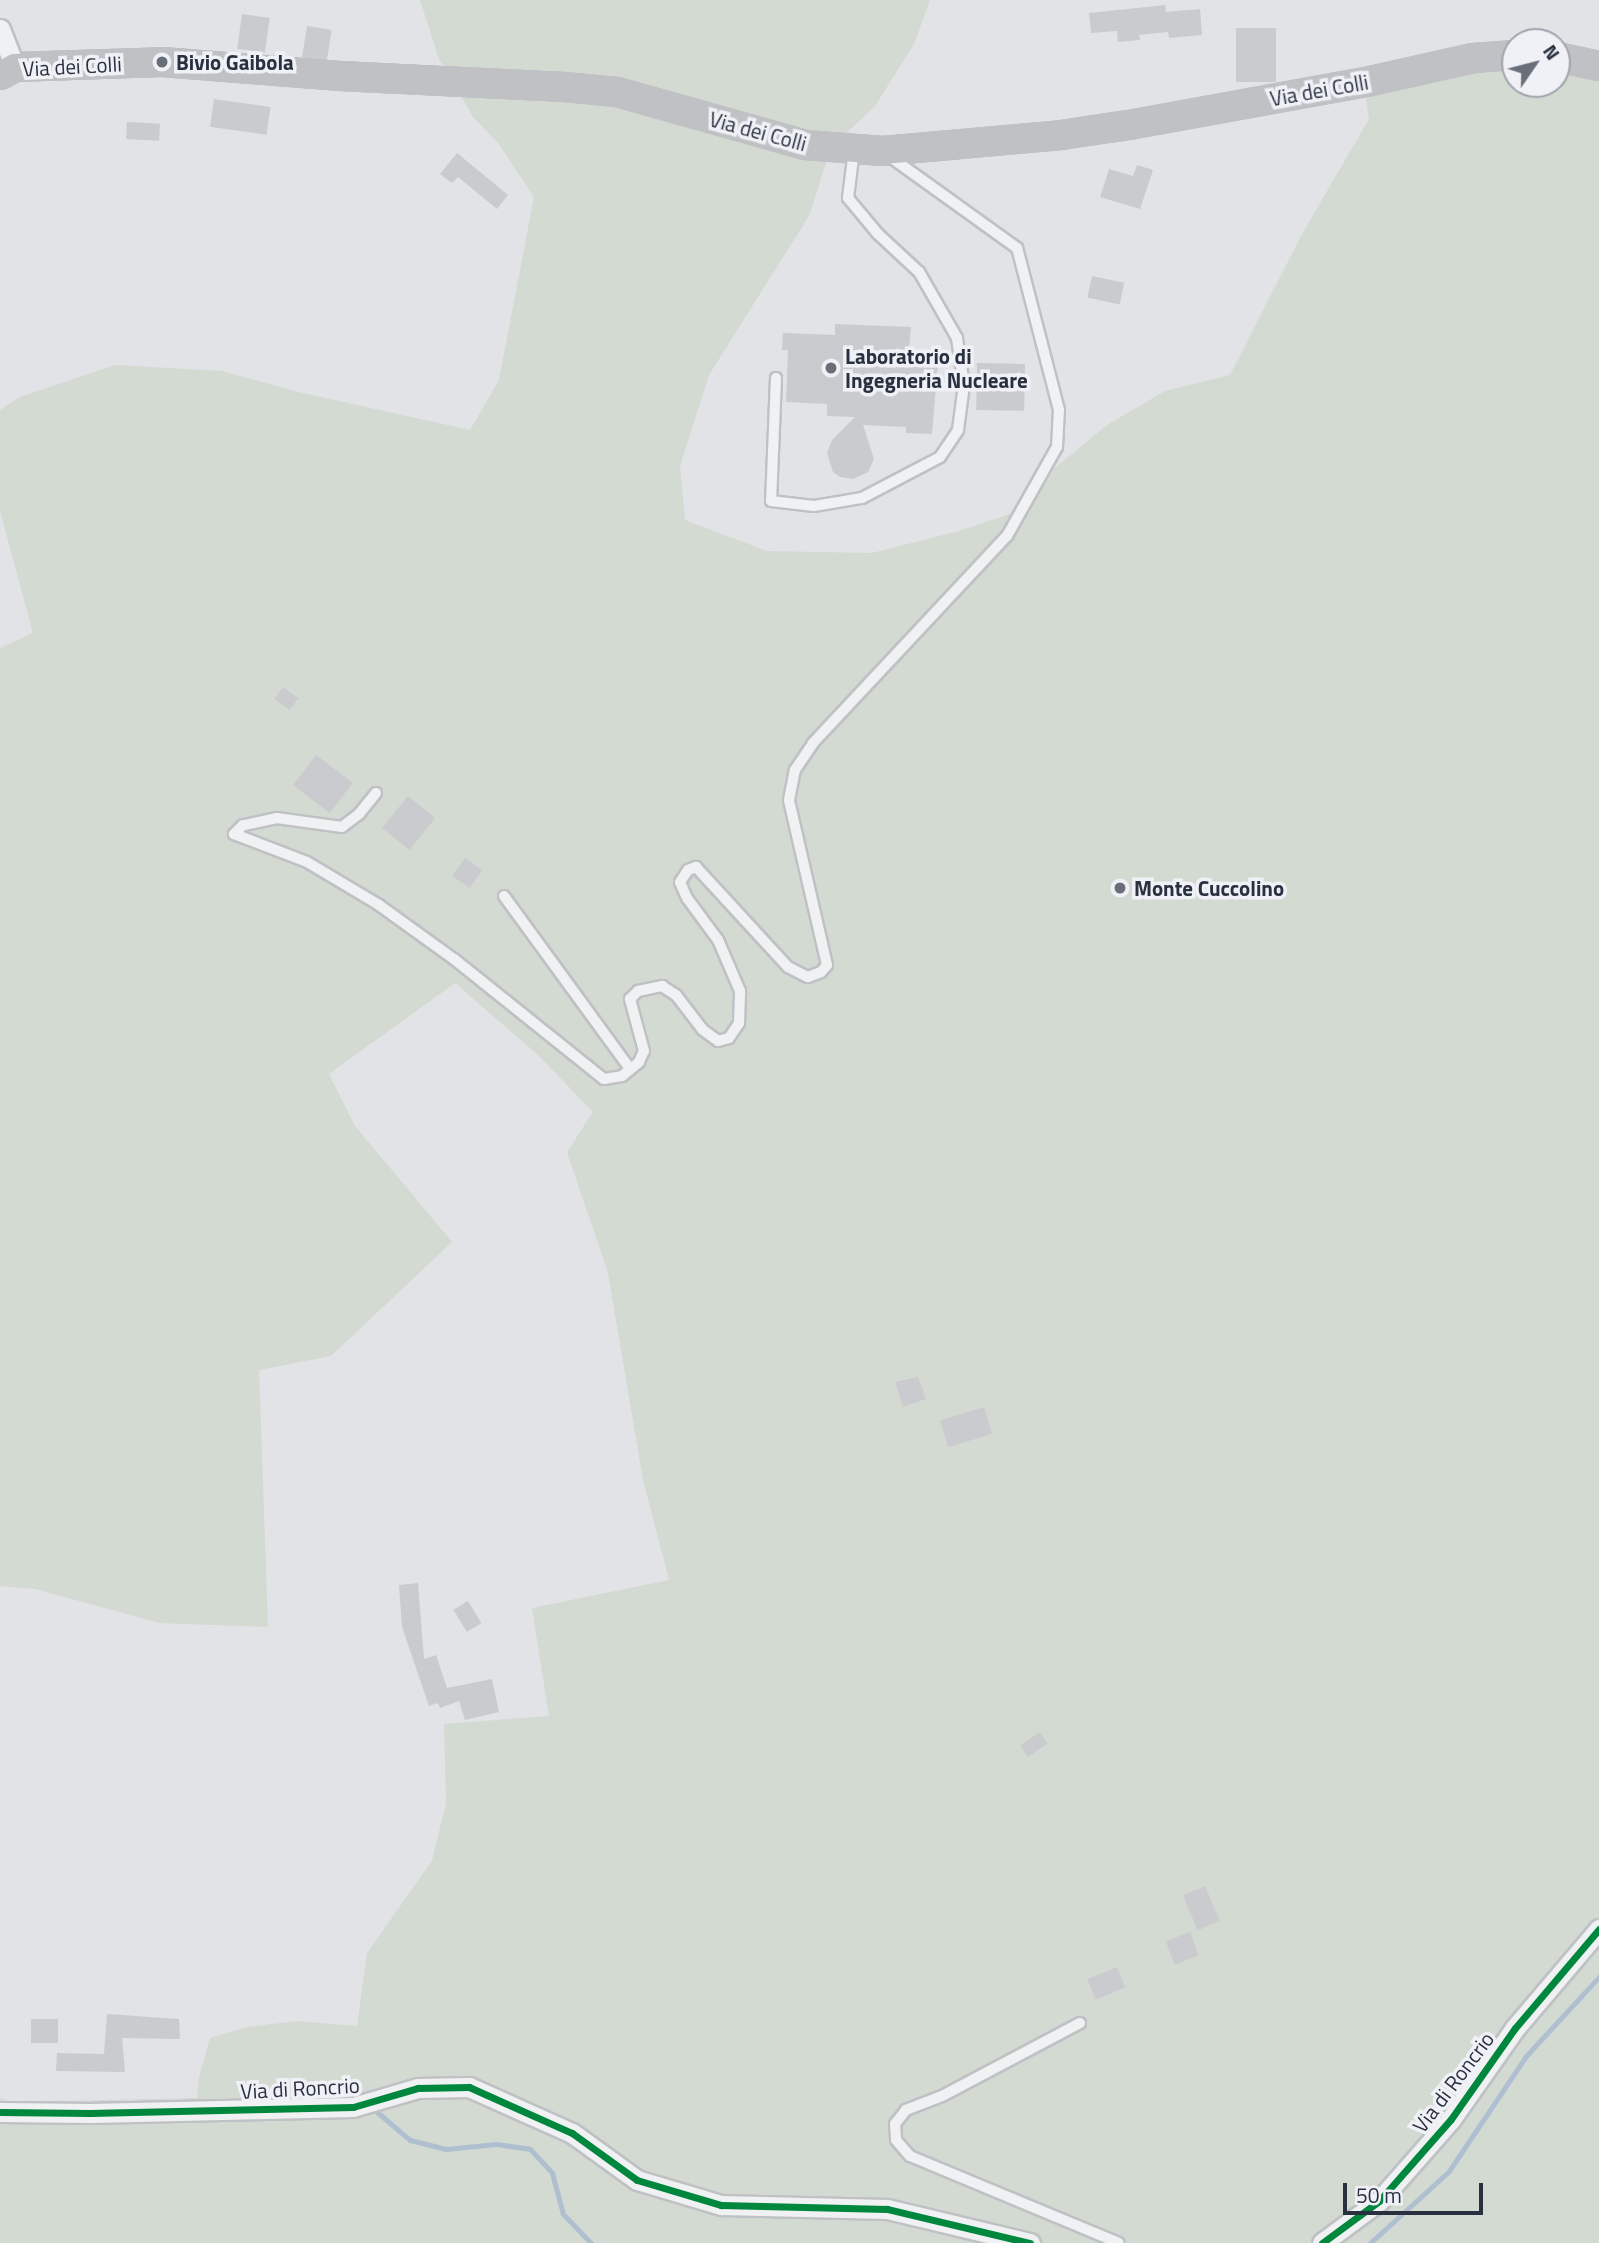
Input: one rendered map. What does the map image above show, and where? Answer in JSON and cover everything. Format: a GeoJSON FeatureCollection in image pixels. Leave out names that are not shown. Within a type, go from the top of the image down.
{"type":"FeatureCollection","features":[{"type":"Feature","properties":{"kind":"main road","name":"Via dei Colli"},"geometry":{"type":"LineString","coordinates":[[7,71],[162,62],[216,64],[340,76],[493,81],[617,92],[805,145],[883,151],[1061,135],[1129,125],[1366,82],[1473,58],[1501,56]]}},
{"type":"Feature","properties":{"kind":"main road"},"geometry":{"type":"LineString","coordinates":[[1571,60],[1599,66]]}},
{"type":"Feature","properties":{"kind":"street"},"geometry":{"type":"LineString","coordinates":[[0,29],[7,71]]}},
{"type":"Feature","properties":{"kind":"street","name":"Via di Roncrio"},"geometry":{"type":"LineString","coordinates":[[1322,2243],[1379,2201],[1451,2119],[1515,2028],[1599,1929]]}},
{"type":"Feature","properties":{"kind":"street","name":"Via di Roncrio"},"geometry":{"type":"LineString","coordinates":[[0,2112],[353,2108],[418,2088],[469,2087],[572,2133],[637,2180],[720,2205],[887,2209],[1030,2243]]}},
{"type":"Feature","properties":{"kind":"lane"},"geometry":{"type":"LineString","coordinates":[[776,378],[771,501],[814,506],[862,498],[940,457],[958,430],[964,385],[957,338],[919,272],[878,234],[848,198],[854,149]]}},
{"type":"Feature","properties":{"kind":"lane"},"geometry":{"type":"LineString","coordinates":[[376,793],[359,814],[341,827],[277,818],[243,825],[234,834],[307,862],[379,905],[454,960],[604,1079],[622,1076],[639,1062],[644,1051],[630,999],[638,991],[662,986],[676,995],[703,1030],[718,1041],[729,1038],[739,1023],[740,991],[718,940],[687,898],[680,882],[688,870],[696,867],[788,967],[808,977],[821,972],[827,965],[789,800],[795,770],[813,743],[1007,537],[1057,447],[1059,411],[1017,248],[1002,235],[929,188],[883,151]]}},
{"type":"Feature","properties":{"kind":"lane"},"geometry":{"type":"LineString","coordinates":[[504,896],[631,1069]]}},
{"type":"Feature","properties":{"kind":"lane"},"geometry":{"type":"LineString","coordinates":[[1080,2023],[942,2096],[906,2110],[895,2124],[896,2140],[910,2156],[1119,2243]]}},
{"type":"Feature","properties":{"kind":"shaded area"},"geometry":{"type":"Polygon","coordinates":[[[420,0],[930,0],[914,44],[875,106],[831,148],[809,216],[709,375],[680,466],[685,520],[767,551],[872,553],[959,531],[1031,507],[1055,468],[1107,425],[1165,391],[1230,375],[1302,234],[1369,119],[1364,86],[1501,64],[1501,98],[1571,98],[1571,63],[1599,68],[1599,2243],[0,2243],[0,2098],[12,2102],[197,2098],[199,2077],[210,2038],[247,2027],[297,2021],[357,2026],[367,1953],[432,1861],[446,1803],[444,1724],[549,1716],[532,1608],[669,1580],[643,1480],[608,1273],[567,1152],[593,1112],[537,1054],[455,983],[329,1074],[355,1126],[452,1242],[331,1356],[259,1370],[268,1627],[160,1623],[35,1589],[0,1586],[0,648],[33,633],[0,511],[0,410],[20,397],[115,365],[222,371],[298,392],[470,430],[499,380],[534,197],[499,144],[473,117],[439,59],[420,0]]]}},
{"type":"Feature","properties":{"kind":"building"},"geometry":{"type":"Polygon","coordinates":[[[1165,5],[1166,12],[1200,9],[1202,35],[1169,38],[1168,32],[1139,35],[1140,40],[1118,42],[1117,31],[1091,33],[1089,13],[1165,5]]]}},
{"type":"Feature","properties":{"kind":"building"},"geometry":{"type":"Polygon","coordinates":[[[242,14],[270,18],[265,53],[237,49],[242,14]]]}},
{"type":"Feature","properties":{"kind":"building"},"geometry":{"type":"Polygon","coordinates":[[[307,26],[332,30],[327,62],[302,58],[307,26]]]}},
{"type":"Feature","properties":{"kind":"building"},"geometry":{"type":"Polygon","coordinates":[[[1236,28],[1276,28],[1276,82],[1236,82],[1236,28]]]}},
{"type":"Feature","properties":{"kind":"building"},"geometry":{"type":"Polygon","coordinates":[[[214,99],[270,107],[267,135],[210,127],[214,99]]]}},
{"type":"Feature","properties":{"kind":"building"},"geometry":{"type":"Polygon","coordinates":[[[127,122],[160,124],[159,141],[126,139],[127,122]]]}},
{"type":"Feature","properties":{"kind":"building"},"geometry":{"type":"Polygon","coordinates":[[[457,153],[508,195],[497,209],[458,177],[452,183],[440,174],[457,153]]]}},
{"type":"Feature","properties":{"kind":"building"},"geometry":{"type":"Polygon","coordinates":[[[1137,165],[1153,170],[1140,209],[1100,197],[1109,169],[1133,176],[1137,165]]]}},
{"type":"Feature","properties":{"kind":"building"},"geometry":{"type":"Polygon","coordinates":[[[1092,276],[1124,283],[1120,304],[1087,298],[1092,276]]]}},
{"type":"Feature","properties":{"kind":"building"},"geometry":{"type":"Polygon","coordinates":[[[835,324],[911,327],[909,350],[939,351],[932,434],[906,433],[906,427],[863,425],[874,459],[868,472],[853,479],[840,477],[833,472],[827,453],[832,440],[855,417],[827,416],[827,404],[786,402],[788,350],[782,350],[783,333],[835,335],[835,324]]]}},
{"type":"Feature","properties":{"kind":"building"},"geometry":{"type":"Polygon","coordinates":[[[977,363],[1025,364],[1024,411],[976,410],[977,363]]]}},
{"type":"Feature","properties":{"kind":"building"},"geometry":{"type":"Polygon","coordinates":[[[283,687],[298,698],[290,710],[274,699],[283,687]]]}},
{"type":"Feature","properties":{"kind":"building"},"geometry":{"type":"Polygon","coordinates":[[[316,755],[353,783],[330,813],[293,785],[316,755]]]}},
{"type":"Feature","properties":{"kind":"building"},"geometry":{"type":"Polygon","coordinates":[[[408,796],[435,818],[409,850],[382,828],[408,796]]]}},
{"type":"Feature","properties":{"kind":"building"},"geometry":{"type":"Polygon","coordinates":[[[465,858],[482,870],[470,888],[452,876],[465,858]]]}},
{"type":"Feature","properties":{"kind":"building"},"geometry":{"type":"Polygon","coordinates":[[[918,1377],[926,1399],[903,1407],[895,1382],[918,1377]]]}},
{"type":"Feature","properties":{"kind":"building"},"geometry":{"type":"Polygon","coordinates":[[[984,1407],[992,1434],[948,1447],[940,1420],[984,1407]]]}},
{"type":"Feature","properties":{"kind":"building"},"geometry":{"type":"Polygon","coordinates":[[[418,1583],[424,1659],[436,1655],[447,1688],[492,1679],[499,1712],[465,1720],[459,1701],[440,1708],[438,1703],[429,1706],[402,1627],[399,1585],[418,1583]]]}},
{"type":"Feature","properties":{"kind":"building"},"geometry":{"type":"Polygon","coordinates":[[[468,1601],[481,1623],[467,1632],[453,1610],[468,1601]]]}},
{"type":"Feature","properties":{"kind":"building"},"geometry":{"type":"Polygon","coordinates":[[[1040,1732],[1048,1744],[1028,1757],[1020,1745],[1040,1732]]]}},
{"type":"Feature","properties":{"kind":"building"},"geometry":{"type":"Polygon","coordinates":[[[1205,1886],[1220,1921],[1198,1930],[1183,1895],[1205,1886]]]}},
{"type":"Feature","properties":{"kind":"building"},"geometry":{"type":"Polygon","coordinates":[[[1190,1932],[1199,1955],[1175,1965],[1166,1941],[1190,1932]]]}},
{"type":"Feature","properties":{"kind":"building"},"geometry":{"type":"Polygon","coordinates":[[[1117,1967],[1125,1987],[1096,1999],[1087,1979],[1117,1967]]]}},
{"type":"Feature","properties":{"kind":"building"},"geometry":{"type":"Polygon","coordinates":[[[107,2014],[179,2019],[180,2039],[122,2038],[125,2072],[56,2071],[57,2053],[104,2054],[107,2014]]]}},
{"type":"Feature","properties":{"kind":"building"},"geometry":{"type":"Polygon","coordinates":[[[31,2019],[58,2019],[58,2043],[31,2043],[31,2019]]]}},
{"type":"Feature","properties":{"kind":"waterway"},"geometry":{"type":"LineString","coordinates":[[1370,2243],[1449,2171],[1526,2056],[1599,1977]]}},
{"type":"Feature","properties":{"kind":"waterway"},"geometry":{"type":"LineString","coordinates":[[377,2112],[410,2140],[446,2149],[496,2144],[530,2149],[552,2173],[563,2214],[591,2243]]}},
{"type":"Feature","properties":{"kind":"cycle path"},"geometry":{"type":"LineString","coordinates":[[1322,2243],[1379,2201],[1451,2119],[1515,2028],[1599,1929]]}},
{"type":"Feature","properties":{"kind":"cycle path"},"geometry":{"type":"LineString","coordinates":[[0,2112],[90,2113],[353,2107],[418,2088],[469,2087],[572,2133],[637,2180],[721,2205],[887,2209],[1030,2243]]}},
{"type":"Feature","properties":{"kind":"place","name":"Bivio Gaibola"},"geometry":{"type":"Point","coordinates":[162,62]}},
{"type":"Feature","properties":{"kind":"place","name":"Laboratorio di Ingegneria Nucleare"},"geometry":{"type":"Point","coordinates":[831,368]}},
{"type":"Feature","properties":{"kind":"place","name":"Monte Cuccolino"},"geometry":{"type":"Point","coordinates":[1120,888]}}]}
